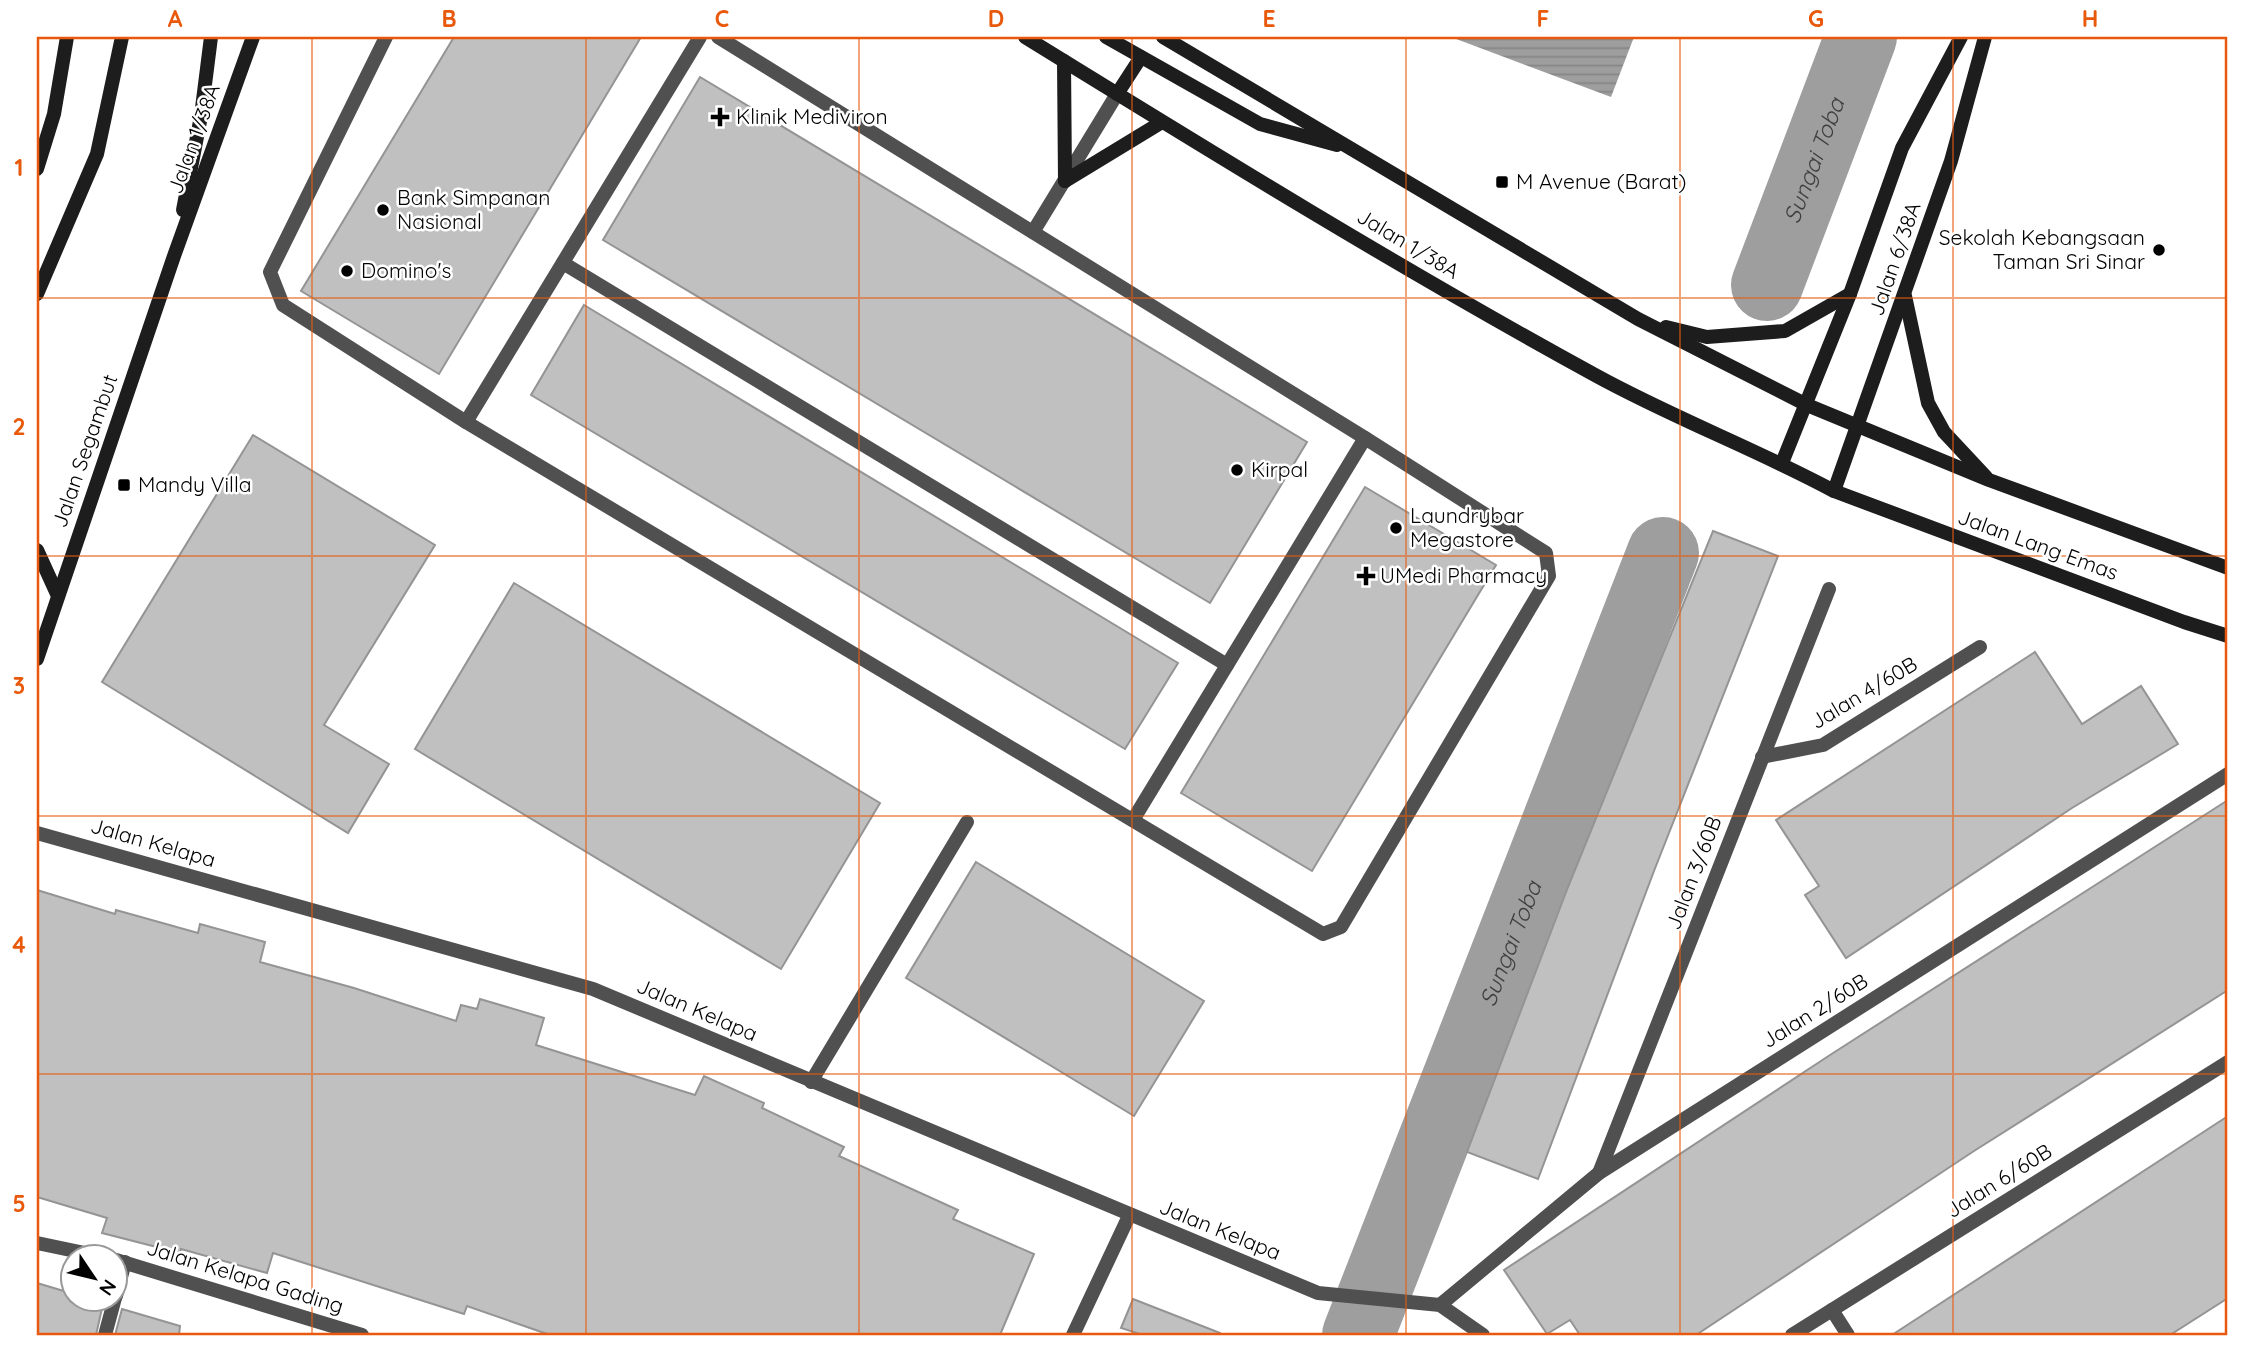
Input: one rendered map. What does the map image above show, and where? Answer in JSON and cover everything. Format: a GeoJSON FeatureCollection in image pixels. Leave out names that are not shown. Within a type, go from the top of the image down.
{"type":"FeatureCollection","features":[{"type":"Feature","properties":{"kind":"main road"},"geometry":{"type":"LineString","coordinates":[[37,169],[54,114],[67,37]]}},
{"type":"Feature","properties":{"kind":"main road"},"geometry":{"type":"LineString","coordinates":[[37,294],[97,154],[122,37]]}},
{"type":"Feature","properties":{"kind":"main road"},"geometry":{"type":"LineString","coordinates":[[174,256],[201,116],[211,37]]}},
{"type":"Feature","properties":{"kind":"main road","name":"Jalan 1/38A"},"geometry":{"type":"LineString","coordinates":[[174,256],[253,37]]}},
{"type":"Feature","properties":{"kind":"main road","name":"Jalan 1/38A"},"geometry":{"type":"LineString","coordinates":[[1025,37],[1466,303],[1587,371],[1782,463],[1834,491]]}},
{"type":"Feature","properties":{"kind":"main road"},"geometry":{"type":"LineString","coordinates":[[1106,37],[1260,124],[1356,150]]}},
{"type":"Feature","properties":{"kind":"main road"},"geometry":{"type":"LineString","coordinates":[[1163,37],[1638,319],[1807,405]]}},
{"type":"Feature","properties":{"kind":"main road","name":"Jalan 6/38A"},"geometry":{"type":"LineString","coordinates":[[1782,463],[1850,294],[1902,148],[1961,37]]}},
{"type":"Feature","properties":{"kind":"main road","name":"Jalan 6/38A"},"geometry":{"type":"LineString","coordinates":[[1834,491],[1951,160],[1985,37]]}},
{"type":"Feature","properties":{"kind":"main road"},"geometry":{"type":"LineString","coordinates":[[1117,94],[1141,57]]}},
{"type":"Feature","properties":{"kind":"main road"},"geometry":{"type":"LineString","coordinates":[[1064,61],[1065,181]]}},
{"type":"Feature","properties":{"kind":"main road"},"geometry":{"type":"LineString","coordinates":[[1065,181],[1163,122]]}},
{"type":"Feature","properties":{"kind":"main road","name":"Jalan Segambut"},"geometry":{"type":"LineString","coordinates":[[37,659],[174,256]]}},
{"type":"Feature","properties":{"kind":"main road"},"geometry":{"type":"LineString","coordinates":[[1638,319],[1707,337],[1785,331],[1850,294]]}},
{"type":"Feature","properties":{"kind":"main road"},"geometry":{"type":"LineString","coordinates":[[1905,295],[1928,404],[1944,432],[1989,480]]}},
{"type":"Feature","properties":{"kind":"main road","name":"Jalan Lang Emas"},"geometry":{"type":"LineString","coordinates":[[1807,405],[1989,480],[2228,568]]}},
{"type":"Feature","properties":{"kind":"main road","name":"Jalan Lang Emas"},"geometry":{"type":"LineString","coordinates":[[1834,491],[2228,636]]}},
{"type":"Feature","properties":{"kind":"main road"},"geometry":{"type":"LineString","coordinates":[[37,550],[58,596]]}},
{"type":"Feature","properties":{"kind":"street"},"geometry":{"type":"LineString","coordinates":[[386,37],[270,272],[283,305],[466,422],[1323,934],[1341,927],[1549,576],[1546,553],[718,37]]}},
{"type":"Feature","properties":{"kind":"street"},"geometry":{"type":"LineString","coordinates":[[466,422],[700,37]]}},
{"type":"Feature","properties":{"kind":"street"},"geometry":{"type":"LineString","coordinates":[[1034,232],[1117,94]]}},
{"type":"Feature","properties":{"kind":"street"},"geometry":{"type":"LineString","coordinates":[[563,263],[1227,665]]}},
{"type":"Feature","properties":{"kind":"street"},"geometry":{"type":"LineString","coordinates":[[1133,820],[1365,438]]}},
{"type":"Feature","properties":{"kind":"street","name":"Jalan 3/60B"},"geometry":{"type":"LineString","coordinates":[[1599,1173],[1829,589]]}},
{"type":"Feature","properties":{"kind":"street","name":"Jalan 4/60B"},"geometry":{"type":"LineString","coordinates":[[1762,757],[1823,745],[1980,647]]}},
{"type":"Feature","properties":{"kind":"street","name":"Jalan 2/60B"},"geometry":{"type":"LineString","coordinates":[[1440,1305],[1599,1173],[2228,774]]}},
{"type":"Feature","properties":{"kind":"street"},"geometry":{"type":"LineString","coordinates":[[811,1082],[967,821]]}},
{"type":"Feature","properties":{"kind":"street","name":"Jalan Kelapa"},"geometry":{"type":"LineString","coordinates":[[37,833],[593,989],[1318,1293],[1440,1305]]}},
{"type":"Feature","properties":{"kind":"street","name":"Jalan 6/60B"},"geometry":{"type":"LineString","coordinates":[[1792,1335],[2228,1062]]}},
{"type":"Feature","properties":{"kind":"street"},"geometry":{"type":"LineString","coordinates":[[1073,1335],[1129,1216]]}},
{"type":"Feature","properties":{"kind":"street"},"geometry":{"type":"LineString","coordinates":[[37,1243],[60,1248]]}},
{"type":"Feature","properties":{"kind":"street","name":"Jalan Kelapa Gading"},"geometry":{"type":"LineString","coordinates":[[130,1264],[358,1335]]}},
{"type":"Feature","properties":{"kind":"street"},"geometry":{"type":"LineString","coordinates":[[1440,1305],[1483,1335]]}},
{"type":"Feature","properties":{"kind":"street"},"geometry":{"type":"LineString","coordinates":[[1832,1310],[1848,1335]]}},
{"type":"Feature","properties":{"kind":"street"},"geometry":{"type":"LineString","coordinates":[[105,1335],[111,1312]]}},
{"type":"Feature","properties":{"kind":"shaded area"},"geometry":{"type":"Polygon","coordinates":[[[1451,37],[1634,37],[1611,97],[1451,37]]]}},
{"type":"Feature","properties":{"kind":"building"},"geometry":{"type":"Polygon","coordinates":[[[454,37],[641,37],[439,374],[301,291],[454,37]]]}},
{"type":"Feature","properties":{"kind":"building"},"geometry":{"type":"Polygon","coordinates":[[[700,77],[1307,442],[1210,603],[603,240],[700,77]]]}},
{"type":"Feature","properties":{"kind":"building"},"geometry":{"type":"Polygon","coordinates":[[[584,305],[1178,663],[1125,749],[531,395],[584,305]]]}},
{"type":"Feature","properties":{"kind":"building"},"geometry":{"type":"Polygon","coordinates":[[[253,435],[435,545],[324,725],[389,764],[348,833],[102,682],[253,435]]]}},
{"type":"Feature","properties":{"kind":"building"},"geometry":{"type":"Polygon","coordinates":[[[1365,487],[1496,565],[1312,871],[1181,793],[1365,487]]]}},
{"type":"Feature","properties":{"kind":"building"},"geometry":{"type":"Polygon","coordinates":[[[1713,531],[1778,556],[1654,871],[1538,1179],[1467,1152],[1568,887],[1713,531]]]}},
{"type":"Feature","properties":{"kind":"building"},"geometry":{"type":"Polygon","coordinates":[[[514,583],[880,803],[781,969],[415,749],[514,583]]]}},
{"type":"Feature","properties":{"kind":"building"},"geometry":{"type":"Polygon","coordinates":[[[2035,652],[2082,724],[2141,686],[2178,744],[2072,808],[1846,958],[1805,895],[1819,886],[1776,820],[2035,652]]]}},
{"type":"Feature","properties":{"kind":"building"},"geometry":{"type":"Polygon","coordinates":[[[2228,800],[2228,990],[1974,1151],[1696,1335],[1580,1335],[1570,1320],[1547,1334],[1504,1270],[1830,1055],[2228,800]]]}},
{"type":"Feature","properties":{"kind":"building"},"geometry":{"type":"Polygon","coordinates":[[[976,862],[1204,1001],[1134,1116],[906,978],[976,862]]]}},
{"type":"Feature","properties":{"kind":"building"},"geometry":{"type":"Polygon","coordinates":[[[37,890],[115,914],[116,910],[198,933],[200,924],[265,942],[260,962],[354,988],[456,1021],[461,1005],[477,1009],[480,999],[544,1018],[536,1045],[695,1095],[704,1076],[764,1103],[762,1108],[844,1147],[839,1156],[958,1210],[953,1219],[1034,1254],[1000,1335],[550,1335],[467,1306],[464,1314],[273,1253],[267,1273],[181,1249],[180,1253],[102,1233],[107,1218],[37,1197],[37,890]]]}},
{"type":"Feature","properties":{"kind":"building"},"geometry":{"type":"Polygon","coordinates":[[[2228,1116],[2228,1298],[2170,1335],[1892,1335],[2228,1116]]]}},
{"type":"Feature","properties":{"kind":"building"},"geometry":{"type":"Polygon","coordinates":[[[37,1283],[60,1290],[60,1312],[101,1312],[96,1335],[37,1335],[37,1283]]]}},
{"type":"Feature","properties":{"kind":"building"},"geometry":{"type":"Polygon","coordinates":[[[1133,1299],[1220,1335],[1143,1335],[1121,1328],[1133,1299]]]}},
{"type":"Feature","properties":{"kind":"building"},"geometry":{"type":"Polygon","coordinates":[[[130,1311],[180,1326],[179,1335],[115,1335],[121,1312],[130,1311]]]}},
{"type":"Feature","properties":{"kind":"waterway","name":"Sungai Toba"},"geometry":{"type":"LineString","coordinates":[[1767,285],[1861,37]]}},
{"type":"Feature","properties":{"kind":"waterway","name":"Sungai Toba"},"geometry":{"type":"LineString","coordinates":[[1358,1335],[1663,553]]}},
{"type":"Feature","properties":{"kind":"place","name":"Klinik Mediviron"},"geometry":{"type":"Point","coordinates":[720,117]}},
{"type":"Feature","properties":{"kind":"place","name":"M Avenue (Barat)"},"geometry":{"type":"Point","coordinates":[1502,182]}},
{"type":"Feature","properties":{"kind":"place","name":"Bank Simpanan Nasional"},"geometry":{"type":"Point","coordinates":[383,210]}},
{"type":"Feature","properties":{"kind":"place","name":"Sekolah Kebangsaan Taman Sri Sinar"},"geometry":{"type":"Point","coordinates":[2159,250]}},
{"type":"Feature","properties":{"kind":"place","name":"Domino's"},"geometry":{"type":"Point","coordinates":[347,271]}},
{"type":"Feature","properties":{"kind":"place","name":"Kirpal"},"geometry":{"type":"Point","coordinates":[1237,470]}},
{"type":"Feature","properties":{"kind":"place","name":"Mandy Villa"},"geometry":{"type":"Point","coordinates":[124,485]}},
{"type":"Feature","properties":{"kind":"place","name":"Laundrybar Megastore"},"geometry":{"type":"Point","coordinates":[1396,528]}},
{"type":"Feature","properties":{"kind":"place","name":"UMedi Pharmacy"},"geometry":{"type":"Point","coordinates":[1366,576]}}]}
